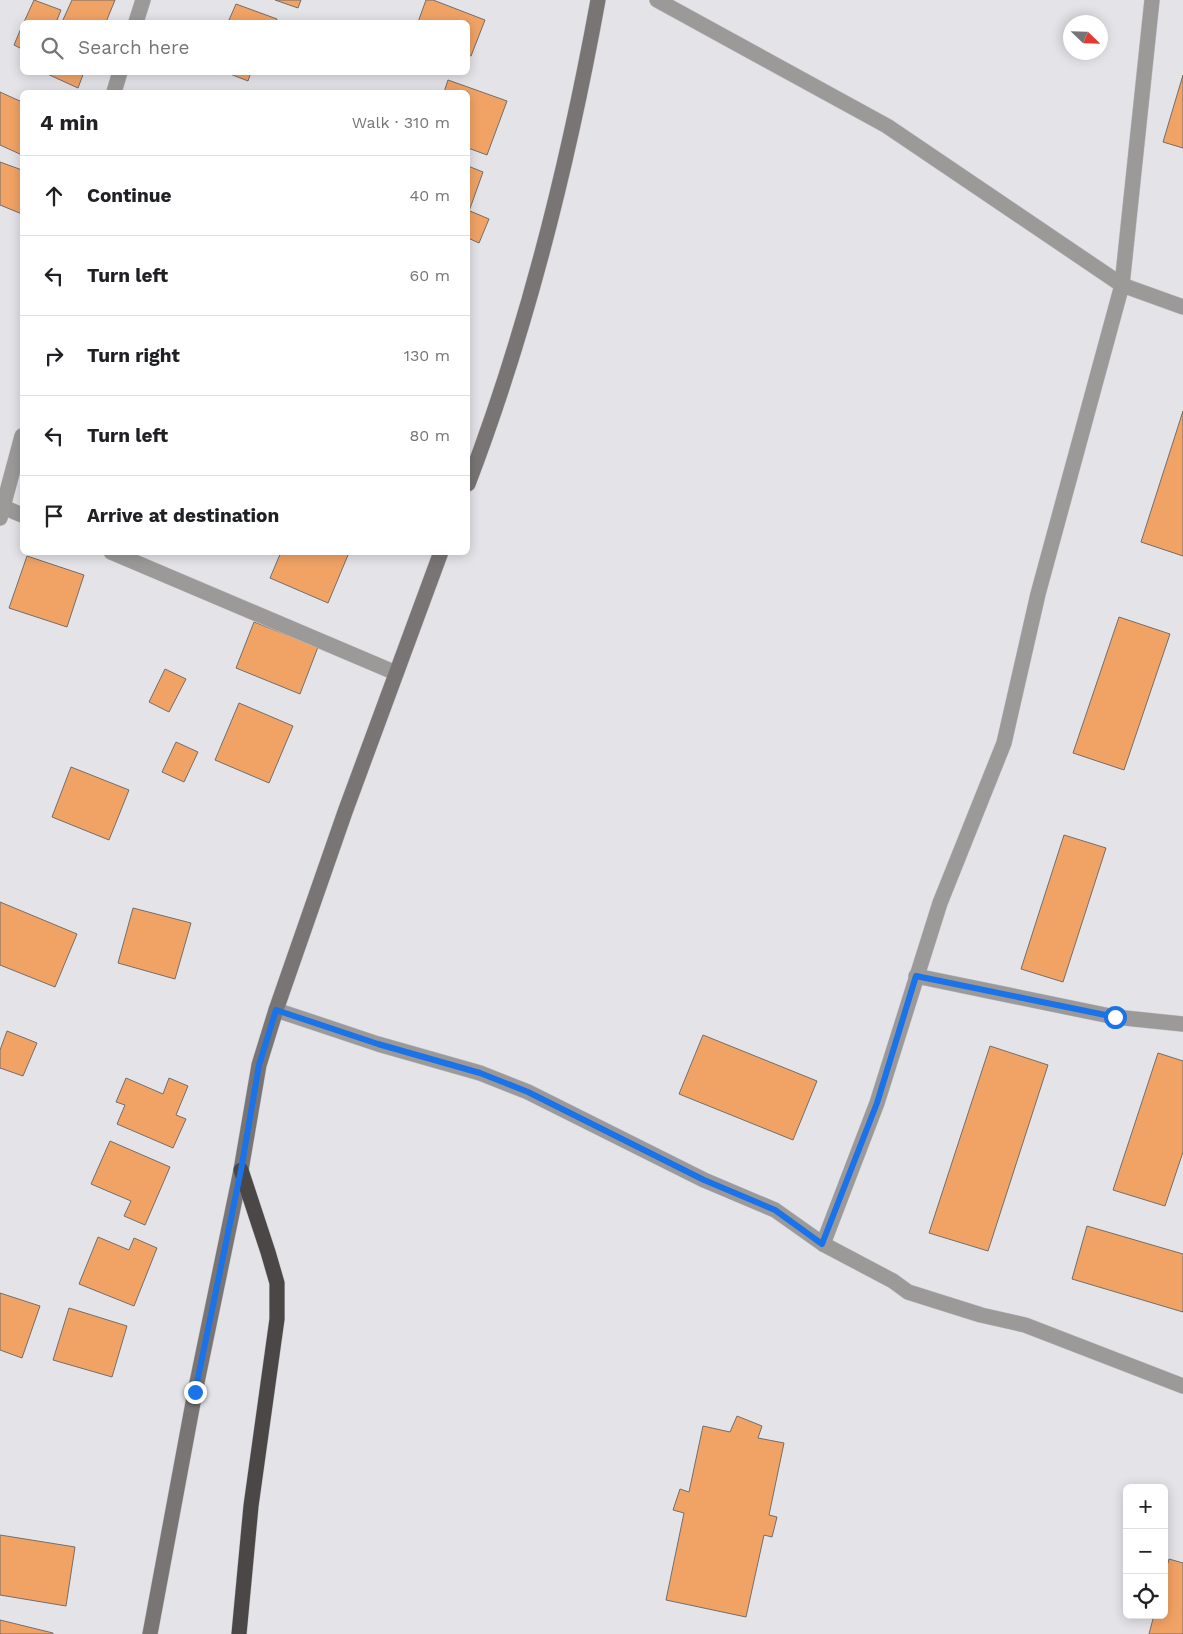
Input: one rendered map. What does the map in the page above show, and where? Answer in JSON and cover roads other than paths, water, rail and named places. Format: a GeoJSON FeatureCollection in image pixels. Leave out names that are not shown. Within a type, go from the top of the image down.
{"type":"FeatureCollection","features":[{"type":"Feature","properties":{"kind":"highway"},"geometry":{"type":"LineString","coordinates":[[239,1634],[251,1506],[277,1319],[277,1283],[241,1170]]}},
{"type":"Feature","properties":{"kind":"main road"},"geometry":{"type":"LineString","coordinates":[[470,479],[498,404],[537,274],[580,98],[598,0]]}},
{"type":"Feature","properties":{"kind":"main road"},"geometry":{"type":"LineString","coordinates":[[150,1634],[195,1392],[241,1170],[259,1065],[276,1010],[440,555]]}},
{"type":"Feature","properties":{"kind":"street"},"geometry":{"type":"LineString","coordinates":[[137,20],[143,0]]}},
{"type":"Feature","properties":{"kind":"street"},"geometry":{"type":"LineString","coordinates":[[657,0],[887,126],[1122,285],[1183,307]]}},
{"type":"Feature","properties":{"kind":"street"},"geometry":{"type":"LineString","coordinates":[[822,1244],[877,1103],[940,903],[1004,743],[1038,594],[1122,285],[1152,0]]}},
{"type":"Feature","properties":{"kind":"street"},"geometry":{"type":"LineString","coordinates":[[115,90],[119,75]]}},
{"type":"Feature","properties":{"kind":"street"},"geometry":{"type":"LineString","coordinates":[[20,443],[1,512],[20,515]]}},
{"type":"Feature","properties":{"kind":"street"},"geometry":{"type":"LineString","coordinates":[[118,555],[396,673]]}},
{"type":"Feature","properties":{"kind":"street"},"geometry":{"type":"LineString","coordinates":[[916,976],[1115,1017],[1183,1024]]}},
{"type":"Feature","properties":{"kind":"street"},"geometry":{"type":"LineString","coordinates":[[276,1010],[378,1044],[480,1073],[528,1092],[704,1180],[775,1210],[822,1244],[908,1292],[981,1316],[1025,1325],[1183,1386]]}}]}
